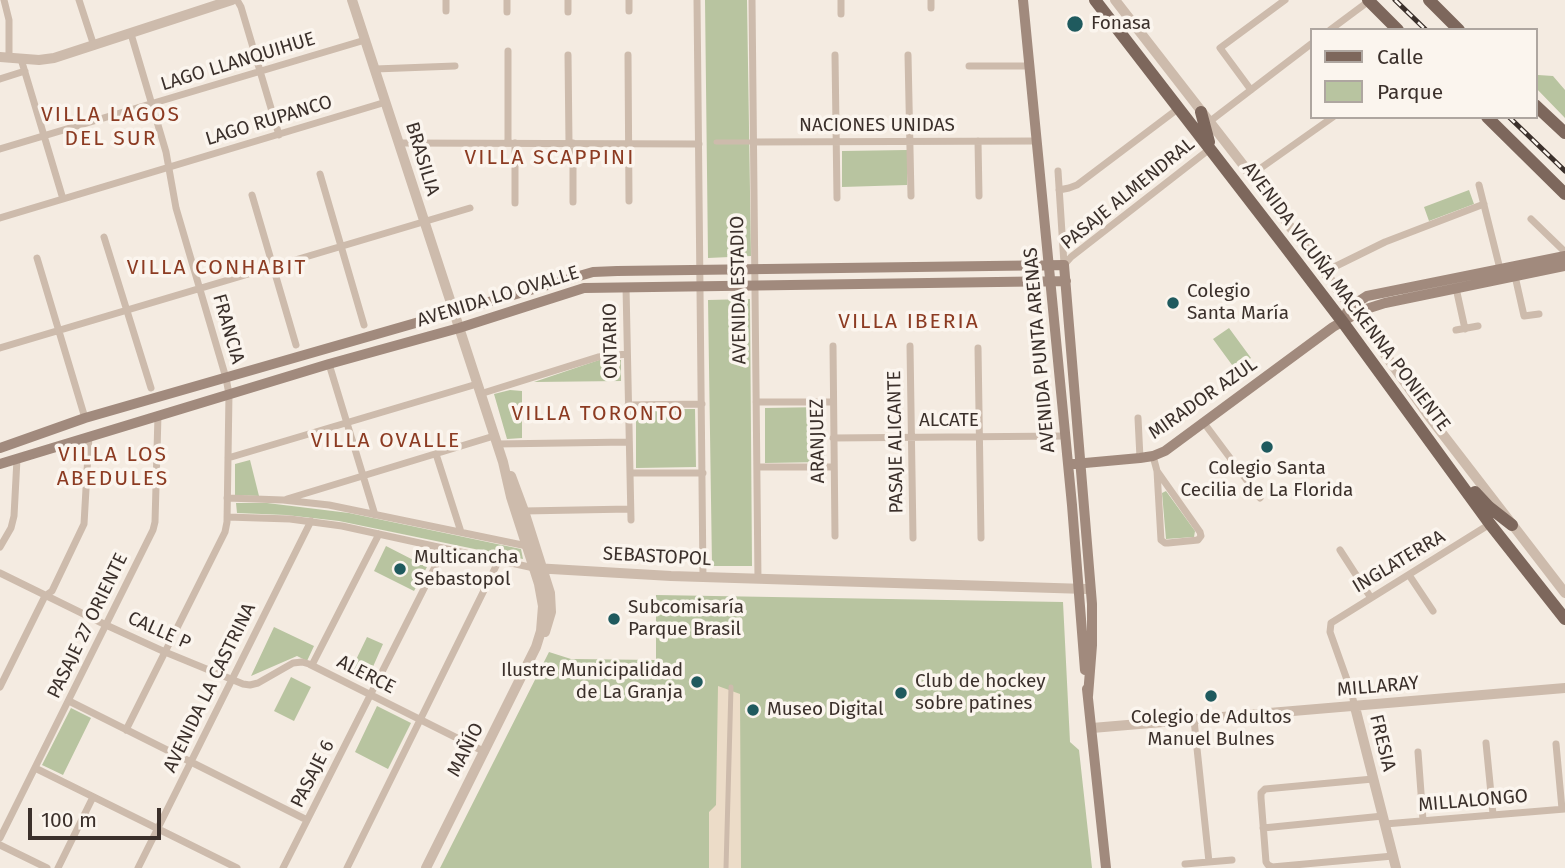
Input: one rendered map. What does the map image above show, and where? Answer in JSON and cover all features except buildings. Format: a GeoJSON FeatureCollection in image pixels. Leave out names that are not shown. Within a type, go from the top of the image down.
{"type":"FeatureCollection","features":[{"type":"Feature","properties":{"kind":"main road","name":"AVENIDA PUNTA ARENAS"},"geometry":{"type":"LineString","coordinates":[[1023,0],[1065,436],[1092,645],[1088,696],[1106,868]]}},
{"type":"Feature","properties":{"kind":"main road"},"geometry":{"type":"LineString","coordinates":[[1368,0],[1396,28]]}},
{"type":"Feature","properties":{"kind":"main road"},"geometry":{"type":"LineString","coordinates":[[1429,0],[1457,28]]}},
{"type":"Feature","properties":{"kind":"main road","name":"AVENIDA VICUÑA MACKENNA PONIENTE"},"geometry":{"type":"LineString","coordinates":[[1100,2],[1342,321],[1490,524],[1565,619]]}},
{"type":"Feature","properties":{"kind":"main road"},"geometry":{"type":"LineString","coordinates":[[1537,107],[1565,133]]}},
{"type":"Feature","properties":{"kind":"main road"},"geometry":{"type":"LineString","coordinates":[[1205,117],[1211,148]]}},
{"type":"Feature","properties":{"kind":"main road"},"geometry":{"type":"LineString","coordinates":[[1489,119],[1565,194]]}},
{"type":"Feature","properties":{"kind":"main road"},"geometry":{"type":"LineString","coordinates":[[1353,310],[1359,300],[1373,295],[1565,254]]}},
{"type":"Feature","properties":{"kind":"main road","name":"AVENIDA PUNTA ARENAS"},"geometry":{"type":"LineString","coordinates":[[1064,265],[1080,463],[1085,589]]}},
{"type":"Feature","properties":{"kind":"main road","name":"AVENIDA LO OVALLE"},"geometry":{"type":"LineString","coordinates":[[0,448],[85,418],[593,272],[1064,265]]}},
{"type":"Feature","properties":{"kind":"main road"},"geometry":{"type":"LineString","coordinates":[[1353,310],[1565,266]]}},
{"type":"Feature","properties":{"kind":"main road","name":"AVENIDA LO OVALLE"},"geometry":{"type":"LineString","coordinates":[[0,464],[329,364],[459,328],[577,289],[1066,281]]}},
{"type":"Feature","properties":{"kind":"main road","name":"MIRADOR AZUL"},"geometry":{"type":"LineString","coordinates":[[1068,464],[1140,458],[1165,451],[1342,321],[1353,310]]}},
{"type":"Feature","properties":{"kind":"main road"},"geometry":{"type":"LineString","coordinates":[[1447,466],[1460,475],[1489,507],[1512,526]]}},
{"type":"Feature","properties":{"kind":"street"},"geometry":{"type":"LineString","coordinates":[[4,0],[9,20],[4,58],[39,60],[94,46],[235,0],[241,6],[279,135]]}},
{"type":"Feature","properties":{"kind":"street"},"geometry":{"type":"LineString","coordinates":[[79,0],[94,46]]}},
{"type":"Feature","properties":{"kind":"street","name":"BRASILIA"},"geometry":{"type":"LineString","coordinates":[[352,0],[459,328]]}},
{"type":"Feature","properties":{"kind":"street"},"geometry":{"type":"LineString","coordinates":[[446,0],[446,11]]}},
{"type":"Feature","properties":{"kind":"street"},"geometry":{"type":"LineString","coordinates":[[507,0],[507,12]]}},
{"type":"Feature","properties":{"kind":"street"},"geometry":{"type":"LineString","coordinates":[[568,0],[568,12]]}},
{"type":"Feature","properties":{"kind":"street"},"geometry":{"type":"LineString","coordinates":[[629,0],[629,11]]}},
{"type":"Feature","properties":{"kind":"street","name":"AVENIDA ESTADIO"},"geometry":{"type":"LineString","coordinates":[[697,0],[703,577]]}},
{"type":"Feature","properties":{"kind":"street","name":"AVENIDA ESTADIO"},"geometry":{"type":"LineString","coordinates":[[752,0],[758,579]]}},
{"type":"Feature","properties":{"kind":"street"},"geometry":{"type":"LineString","coordinates":[[841,0],[841,14]]}},
{"type":"Feature","properties":{"kind":"street","name":"AVENIDA VICUÑA MACKENNA PONIENTE"},"geometry":{"type":"LineString","coordinates":[[1115,0],[1251,175],[1353,310],[1430,419],[1565,593]]}},
{"type":"Feature","properties":{"kind":"street"},"geometry":{"type":"LineString","coordinates":[[1251,90],[1220,48],[1285,0]]}},
{"type":"Feature","properties":{"kind":"street"},"geometry":{"type":"LineString","coordinates":[[1333,28],[1368,0]]}},
{"type":"Feature","properties":{"kind":"street","name":"FRANCIA"},"geometry":{"type":"LineString","coordinates":[[127,730],[225,532],[229,394],[176,208],[170,168],[131,34]]}},
{"type":"Feature","properties":{"kind":"street","name":"LAGO LLANQUIHUE"},"geometry":{"type":"LineString","coordinates":[[0,149],[365,40]]}},
{"type":"Feature","properties":{"kind":"street"},"geometry":{"type":"LineString","coordinates":[[1205,117],[1251,90],[1310,45]]}},
{"type":"Feature","properties":{"kind":"street"},"geometry":{"type":"LineString","coordinates":[[508,51],[514,203]]}},
{"type":"Feature","properties":{"kind":"street"},"geometry":{"type":"LineString","coordinates":[[568,55],[573,202]]}},
{"type":"Feature","properties":{"kind":"street"},"geometry":{"type":"LineString","coordinates":[[628,55],[629,201]]}},
{"type":"Feature","properties":{"kind":"street"},"geometry":{"type":"LineString","coordinates":[[835,55],[837,198]]}},
{"type":"Feature","properties":{"kind":"street"},"geometry":{"type":"LineString","coordinates":[[908,55],[911,196]]}},
{"type":"Feature","properties":{"kind":"street"},"geometry":{"type":"LineString","coordinates":[[21,59],[63,199]]}},
{"type":"Feature","properties":{"kind":"street"},"geometry":{"type":"LineString","coordinates":[[375,69],[455,66]]}},
{"type":"Feature","properties":{"kind":"street"},"geometry":{"type":"LineString","coordinates":[[969,66],[1029,66]]}},
{"type":"Feature","properties":{"kind":"street"},"geometry":{"type":"LineString","coordinates":[[0,79],[25,71]]}},
{"type":"Feature","properties":{"kind":"street","name":"LAGO RUPANCO"},"geometry":{"type":"LineString","coordinates":[[0,218],[386,102]]}},
{"type":"Feature","properties":{"kind":"street"},"geometry":{"type":"LineString","coordinates":[[1059,190],[1077,185],[1179,108]]}},
{"type":"Feature","properties":{"kind":"street"},"geometry":{"type":"LineString","coordinates":[[1251,175],[1330,119]]}},
{"type":"Feature","properties":{"kind":"street"},"geometry":{"type":"LineString","coordinates":[[978,141],[979,196]]}},
{"type":"Feature","properties":{"kind":"street","name":"NACIONES UNIDAS"},"geometry":{"type":"LineString","coordinates":[[716,142],[1037,141]]}},
{"type":"Feature","properties":{"kind":"street"},"geometry":{"type":"LineString","coordinates":[[399,143],[699,144]]}},
{"type":"Feature","properties":{"kind":"street","name":"PASAJE ALMENDRAL"},"geometry":{"type":"LineString","coordinates":[[1064,265],[1073,255],[1211,148]]}},
{"type":"Feature","properties":{"kind":"street","name":"AVENIDA PUNTA ARENAS"},"geometry":{"type":"LineString","coordinates":[[1058,171],[1064,265]]}},
{"type":"Feature","properties":{"kind":"street"},"geometry":{"type":"LineString","coordinates":[[320,174],[364,325]]}},
{"type":"Feature","properties":{"kind":"street"},"geometry":{"type":"LineString","coordinates":[[1479,185],[1500,269]]}},
{"type":"Feature","properties":{"kind":"street"},"geometry":{"type":"LineString","coordinates":[[252,195],[296,345]]}},
{"type":"Feature","properties":{"kind":"street"},"geometry":{"type":"LineString","coordinates":[[1324,272],[1385,242],[1484,204]]}},
{"type":"Feature","properties":{"kind":"street"},"geometry":{"type":"LineString","coordinates":[[0,348],[470,208]]}},
{"type":"Feature","properties":{"kind":"street"},"geometry":{"type":"LineString","coordinates":[[1531,219],[1565,254]]}},
{"type":"Feature","properties":{"kind":"street"},"geometry":{"type":"LineString","coordinates":[[104,237],[151,388]]}},
{"type":"Feature","properties":{"kind":"street"},"geometry":{"type":"LineString","coordinates":[[37,258],[85,418]]}},
{"type":"Feature","properties":{"kind":"street"},"geometry":{"type":"LineString","coordinates":[[1515,276],[1524,316],[1539,314]]}},
{"type":"Feature","properties":{"kind":"street","name":"ONTARIO"},"geometry":{"type":"LineString","coordinates":[[626,287],[631,520]]}},
{"type":"Feature","properties":{"kind":"street"},"geometry":{"type":"LineString","coordinates":[[1456,288],[1465,328]]}},
{"type":"Feature","properties":{"kind":"street"},"geometry":{"type":"LineString","coordinates":[[1456,330],[1478,326]]}},
{"type":"Feature","properties":{"kind":"street","name":"MAÑÍO"},"geometry":{"type":"LineString","coordinates":[[426,868],[547,628],[551,612],[550,593],[527,546],[503,461],[459,328]]}},
{"type":"Feature","properties":{"kind":"street","name":"ARANJUEZ"},"geometry":{"type":"LineString","coordinates":[[832,346],[835,536]]}},
{"type":"Feature","properties":{"kind":"street","name":"PASAJE ALICANTE"},"geometry":{"type":"LineString","coordinates":[[910,346],[913,538]]}},
{"type":"Feature","properties":{"kind":"street"},"geometry":{"type":"LineString","coordinates":[[978,348],[981,538]]}},
{"type":"Feature","properties":{"kind":"street"},"geometry":{"type":"LineString","coordinates":[[228,458],[347,423],[598,357],[627,354]]}},
{"type":"Feature","properties":{"kind":"street"},"geometry":{"type":"LineString","coordinates":[[329,364],[375,514]]}},
{"type":"Feature","properties":{"kind":"street"},"geometry":{"type":"LineString","coordinates":[[756,402],[833,402]]}},
{"type":"Feature","properties":{"kind":"street"},"geometry":{"type":"LineString","coordinates":[[628,405],[702,404]]}},
{"type":"Feature","properties":{"kind":"street","name":"PASAJE 27 ORIENTE"},"geometry":{"type":"LineString","coordinates":[[0,838],[154,526],[158,415]]}},
{"type":"Feature","properties":{"kind":"street"},"geometry":{"type":"LineString","coordinates":[[1138,418],[1140,458]]}},
{"type":"Feature","properties":{"kind":"street"},"geometry":{"type":"LineString","coordinates":[[1204,422],[1260,498]]}},
{"type":"Feature","properties":{"kind":"street"},"geometry":{"type":"LineString","coordinates":[[0,687],[45,596],[52,591],[85,521],[89,436]]}},
{"type":"Feature","properties":{"kind":"street","name":"ALCATE"},"geometry":{"type":"LineString","coordinates":[[833,438],[1065,436]]}},
{"type":"Feature","properties":{"kind":"street"},"geometry":{"type":"LineString","coordinates":[[283,500],[436,454],[496,440],[628,442]]}},
{"type":"Feature","properties":{"kind":"street"},"geometry":{"type":"LineString","coordinates":[[436,454],[461,532]]}},
{"type":"Feature","properties":{"kind":"street"},"geometry":{"type":"LineString","coordinates":[[1153,456],[1157,471],[1161,540],[1168,543],[1198,540],[1202,536],[1200,532],[1157,471]]}},
{"type":"Feature","properties":{"kind":"street"},"geometry":{"type":"LineString","coordinates":[[0,547],[11,528],[14,516],[17,459]]}},
{"type":"Feature","properties":{"kind":"street","name":"MAÑÍO"},"geometry":{"type":"LineString","coordinates":[[503,461],[524,511],[538,568]]}},
{"type":"Feature","properties":{"kind":"street"},"geometry":{"type":"LineString","coordinates":[[757,467],[833,467]]}},
{"type":"Feature","properties":{"kind":"street"},"geometry":{"type":"LineString","coordinates":[[630,473],[702,473]]}},
{"type":"Feature","properties":{"kind":"street"},"geometry":{"type":"LineString","coordinates":[[227,498],[328,505],[527,546]]}},
{"type":"Feature","properties":{"kind":"street"},"geometry":{"type":"LineString","coordinates":[[524,511],[631,509]]}},
{"type":"Feature","properties":{"kind":"street","name":"SEBASTOPOL"},"geometry":{"type":"LineString","coordinates":[[227,517],[311,521],[538,568],[703,577],[1085,589]]}},
{"type":"Feature","properties":{"kind":"street","name":"AVENIDA LA CASTRINA"},"geometry":{"type":"LineString","coordinates":[[138,868],[311,521]]}},
{"type":"Feature","properties":{"kind":"street","name":"INGLATERRA"},"geometry":{"type":"LineString","coordinates":[[1329,629],[1334,620],[1490,524]]}},
{"type":"Feature","properties":{"kind":"street"},"geometry":{"type":"LineString","coordinates":[[312,665],[379,534]]}},
{"type":"Feature","properties":{"kind":"street","name":"PASAJE 6"},"geometry":{"type":"LineString","coordinates":[[283,868],[444,549]]}},
{"type":"Feature","properties":{"kind":"street"},"geometry":{"type":"LineString","coordinates":[[1340,550],[1371,598]]}},
{"type":"Feature","properties":{"kind":"street"},"geometry":{"type":"LineString","coordinates":[[346,868],[499,560]]}},
{"type":"Feature","properties":{"kind":"street","name":"CALLE P"},"geometry":{"type":"LineString","coordinates":[[0,573],[165,652],[232,679]]}},
{"type":"Feature","properties":{"kind":"street"},"geometry":{"type":"LineString","coordinates":[[1409,575],[1433,611]]}},
{"type":"Feature","properties":{"kind":"street","name":"FRESIA"},"geometry":{"type":"LineString","coordinates":[[1329,629],[1351,691],[1396,868]]}},
{"type":"Feature","properties":{"kind":"street","name":"ALERCE"},"geometry":{"type":"LineString","coordinates":[[232,679],[246,685],[254,684],[293,663],[302,662],[485,752]]}},
{"type":"Feature","properties":{"kind":"street"},"geometry":{"type":"LineString","coordinates":[[726,868],[730,687]]}},
{"type":"Feature","properties":{"kind":"street","name":"MILLARAY"},"geometry":{"type":"LineString","coordinates":[[1092,728],[1565,688]]}},
{"type":"Feature","properties":{"kind":"street"},"geometry":{"type":"LineString","coordinates":[[68,701],[307,820]]}},
{"type":"Feature","properties":{"kind":"street"},"geometry":{"type":"LineString","coordinates":[[1194,720],[1209,862]]}},
{"type":"Feature","properties":{"kind":"street"},"geometry":{"type":"LineString","coordinates":[[1486,743],[1493,814]]}},
{"type":"Feature","properties":{"kind":"street"},"geometry":{"type":"LineString","coordinates":[[1556,744],[1563,809]]}},
{"type":"Feature","properties":{"kind":"street"},"geometry":{"type":"LineString","coordinates":[[1418,752],[1423,820]]}},
{"type":"Feature","properties":{"kind":"street"},"geometry":{"type":"LineString","coordinates":[[35,768],[237,868]]}},
{"type":"Feature","properties":{"kind":"street"},"geometry":{"type":"LineString","coordinates":[[1373,779],[1265,789],[1261,793],[1266,862],[1272,867],[1393,856]]}},
{"type":"Feature","properties":{"kind":"street"},"geometry":{"type":"LineString","coordinates":[[58,868],[93,797]]}},
{"type":"Feature","properties":{"kind":"street","name":"MILLALONGO"},"geometry":{"type":"LineString","coordinates":[[1263,828],[1423,820],[1563,809]]}},
{"type":"Feature","properties":{"kind":"street"},"geometry":{"type":"LineString","coordinates":[[0,845],[47,868]]}},
{"type":"Feature","properties":{"kind":"street"},"geometry":{"type":"LineString","coordinates":[[1185,864],[1232,860]]}},
{"type":"Feature","properties":{"kind":"green space"},"geometry":{"type":"Polygon","coordinates":[[[705,0],[747,0],[751,256],[708,258],[705,0]]]}},
{"type":"Feature","properties":{"kind":"green space"},"geometry":{"type":"Polygon","coordinates":[[[1537,76],[1553,76],[1565,90],[1565,118],[1537,89],[1537,76]]]}},
{"type":"Feature","properties":{"kind":"green space"},"geometry":{"type":"Polygon","coordinates":[[[907,150],[907,185],[842,187],[842,151],[907,150]]]}},
{"type":"Feature","properties":{"kind":"green space"},"geometry":{"type":"Polygon","coordinates":[[[1469,190],[1474,204],[1429,221],[1424,207],[1469,190]]]}},
{"type":"Feature","properties":{"kind":"green space"},"geometry":{"type":"Polygon","coordinates":[[[750,299],[752,566],[712,566],[708,300],[750,299]]]}},
{"type":"Feature","properties":{"kind":"green space"},"geometry":{"type":"Polygon","coordinates":[[[1229,328],[1251,358],[1235,369],[1213,339],[1229,328]]]}},
{"type":"Feature","properties":{"kind":"green space"},"geometry":{"type":"Polygon","coordinates":[[[599,360],[621,360],[621,381],[534,382],[599,360]]]}},
{"type":"Feature","properties":{"kind":"green space"},"geometry":{"type":"Polygon","coordinates":[[[510,390],[522,391],[522,438],[507,439],[494,394],[510,390]]]}},
{"type":"Feature","properties":{"kind":"green space"},"geometry":{"type":"Polygon","coordinates":[[[825,407],[825,462],[765,463],[765,408],[825,407]]]}},
{"type":"Feature","properties":{"kind":"green space"},"geometry":{"type":"Polygon","coordinates":[[[636,409],[695,409],[696,467],[636,468],[636,409]]]}},
{"type":"Feature","properties":{"kind":"green space"},"geometry":{"type":"Polygon","coordinates":[[[250,460],[259,496],[235,495],[235,464],[250,460]]]}},
{"type":"Feature","properties":{"kind":"green space"},"geometry":{"type":"Polygon","coordinates":[[[1166,491],[1195,531],[1194,537],[1166,539],[1162,493],[1166,491]]]}},
{"type":"Feature","properties":{"kind":"green space"},"geometry":{"type":"Polygon","coordinates":[[[236,503],[267,503],[349,513],[521,549],[523,559],[339,521],[237,513],[236,503]]]}},
{"type":"Feature","properties":{"kind":"green space","name":"Multicancha Sebastopol"},"geometry":{"type":"Polygon","coordinates":[[[386,546],[427,567],[414,591],[374,571],[386,546]]]}},
{"type":"Feature","properties":{"kind":"green space"},"geometry":{"type":"Polygon","coordinates":[[[656,595],[1063,602],[1070,742],[1079,750],[1092,868],[440,868],[549,652],[571,659],[656,660],[656,595]]]}},
{"type":"Feature","properties":{"kind":"green space"},"geometry":{"type":"Polygon","coordinates":[[[274,627],[314,646],[307,661],[297,656],[251,676],[274,627]]]}},
{"type":"Feature","properties":{"kind":"green space"},"geometry":{"type":"Polygon","coordinates":[[[367,637],[383,644],[368,678],[351,670],[367,637]]]}},
{"type":"Feature","properties":{"kind":"green space"},"geometry":{"type":"Polygon","coordinates":[[[291,677],[311,687],[294,721],[274,711],[291,677]]]}},
{"type":"Feature","properties":{"kind":"green space"},"geometry":{"type":"Polygon","coordinates":[[[377,706],[411,723],[388,769],[355,752],[377,706]]]}},
{"type":"Feature","properties":{"kind":"green space"},"geometry":{"type":"Polygon","coordinates":[[[71,708],[91,718],[63,775],[42,765],[71,708]]]}},
{"type":"Feature","properties":{"kind":"shaded area"},"geometry":{"type":"Polygon","coordinates":[[[718,686],[740,694],[741,868],[709,868],[709,812],[716,805],[718,686]]]}},
{"type":"Feature","properties":{"kind":"railway"},"geometry":{"type":"LineString","coordinates":[[1395,0],[1424,28]]}},
{"type":"Feature","properties":{"kind":"railway"},"geometry":{"type":"LineString","coordinates":[[1511,119],[1565,171]]}},
{"type":"Feature","properties":{"kind":"place","name":"Fonasa"},"geometry":{"type":"Point","coordinates":[1075,24]}},
{"type":"Feature","properties":{"kind":"place","name":"Colegio Santa María"},"geometry":{"type":"Point","coordinates":[1173,303]}},
{"type":"Feature","properties":{"kind":"place","name":"Colegio Santa Cecilia de La Florida"},"geometry":{"type":"Point","coordinates":[1267,447]}},
{"type":"Feature","properties":{"kind":"place","name":"Multicancha Sebastopol"},"geometry":{"type":"Point","coordinates":[400,569]}},
{"type":"Feature","properties":{"kind":"place","name":"Subcomisaría Parque Brasil"},"geometry":{"type":"Point","coordinates":[614,619]}},
{"type":"Feature","properties":{"kind":"place","name":"Ilustre Municipalidad de La Granja"},"geometry":{"type":"Point","coordinates":[697,682]}},
{"type":"Feature","properties":{"kind":"place","name":"Club de hockey sobre patines"},"geometry":{"type":"Point","coordinates":[901,693]}},
{"type":"Feature","properties":{"kind":"place","name":"Colegio de Adultos Manuel Bulnes"},"geometry":{"type":"Point","coordinates":[1211,696]}},
{"type":"Feature","properties":{"kind":"place","name":"Museo Digital"},"geometry":{"type":"Point","coordinates":[753,710]}},
{"type":"Feature","properties":{"kind":"district","name":"VILLA LAGOS DEL SUR"},"geometry":{"type":"Point","coordinates":[111,127]}},
{"type":"Feature","properties":{"kind":"district","name":"VILLA SCAPPINI"},"geometry":{"type":"Point","coordinates":[550,158]}},
{"type":"Feature","properties":{"kind":"district","name":"VILLA CONHABIT"},"geometry":{"type":"Point","coordinates":[217,268]}},
{"type":"Feature","properties":{"kind":"district","name":"VILLA IBERIA"},"geometry":{"type":"Point","coordinates":[909,322]}},
{"type":"Feature","properties":{"kind":"district","name":"VILLA TORONTO"},"geometry":{"type":"Point","coordinates":[598,414]}},
{"type":"Feature","properties":{"kind":"district","name":"VILLA OVALLE"},"geometry":{"type":"Point","coordinates":[386,441]}},
{"type":"Feature","properties":{"kind":"district","name":"VILLA LOS ABEDULES"},"geometry":{"type":"Point","coordinates":[113,467]}}]}
